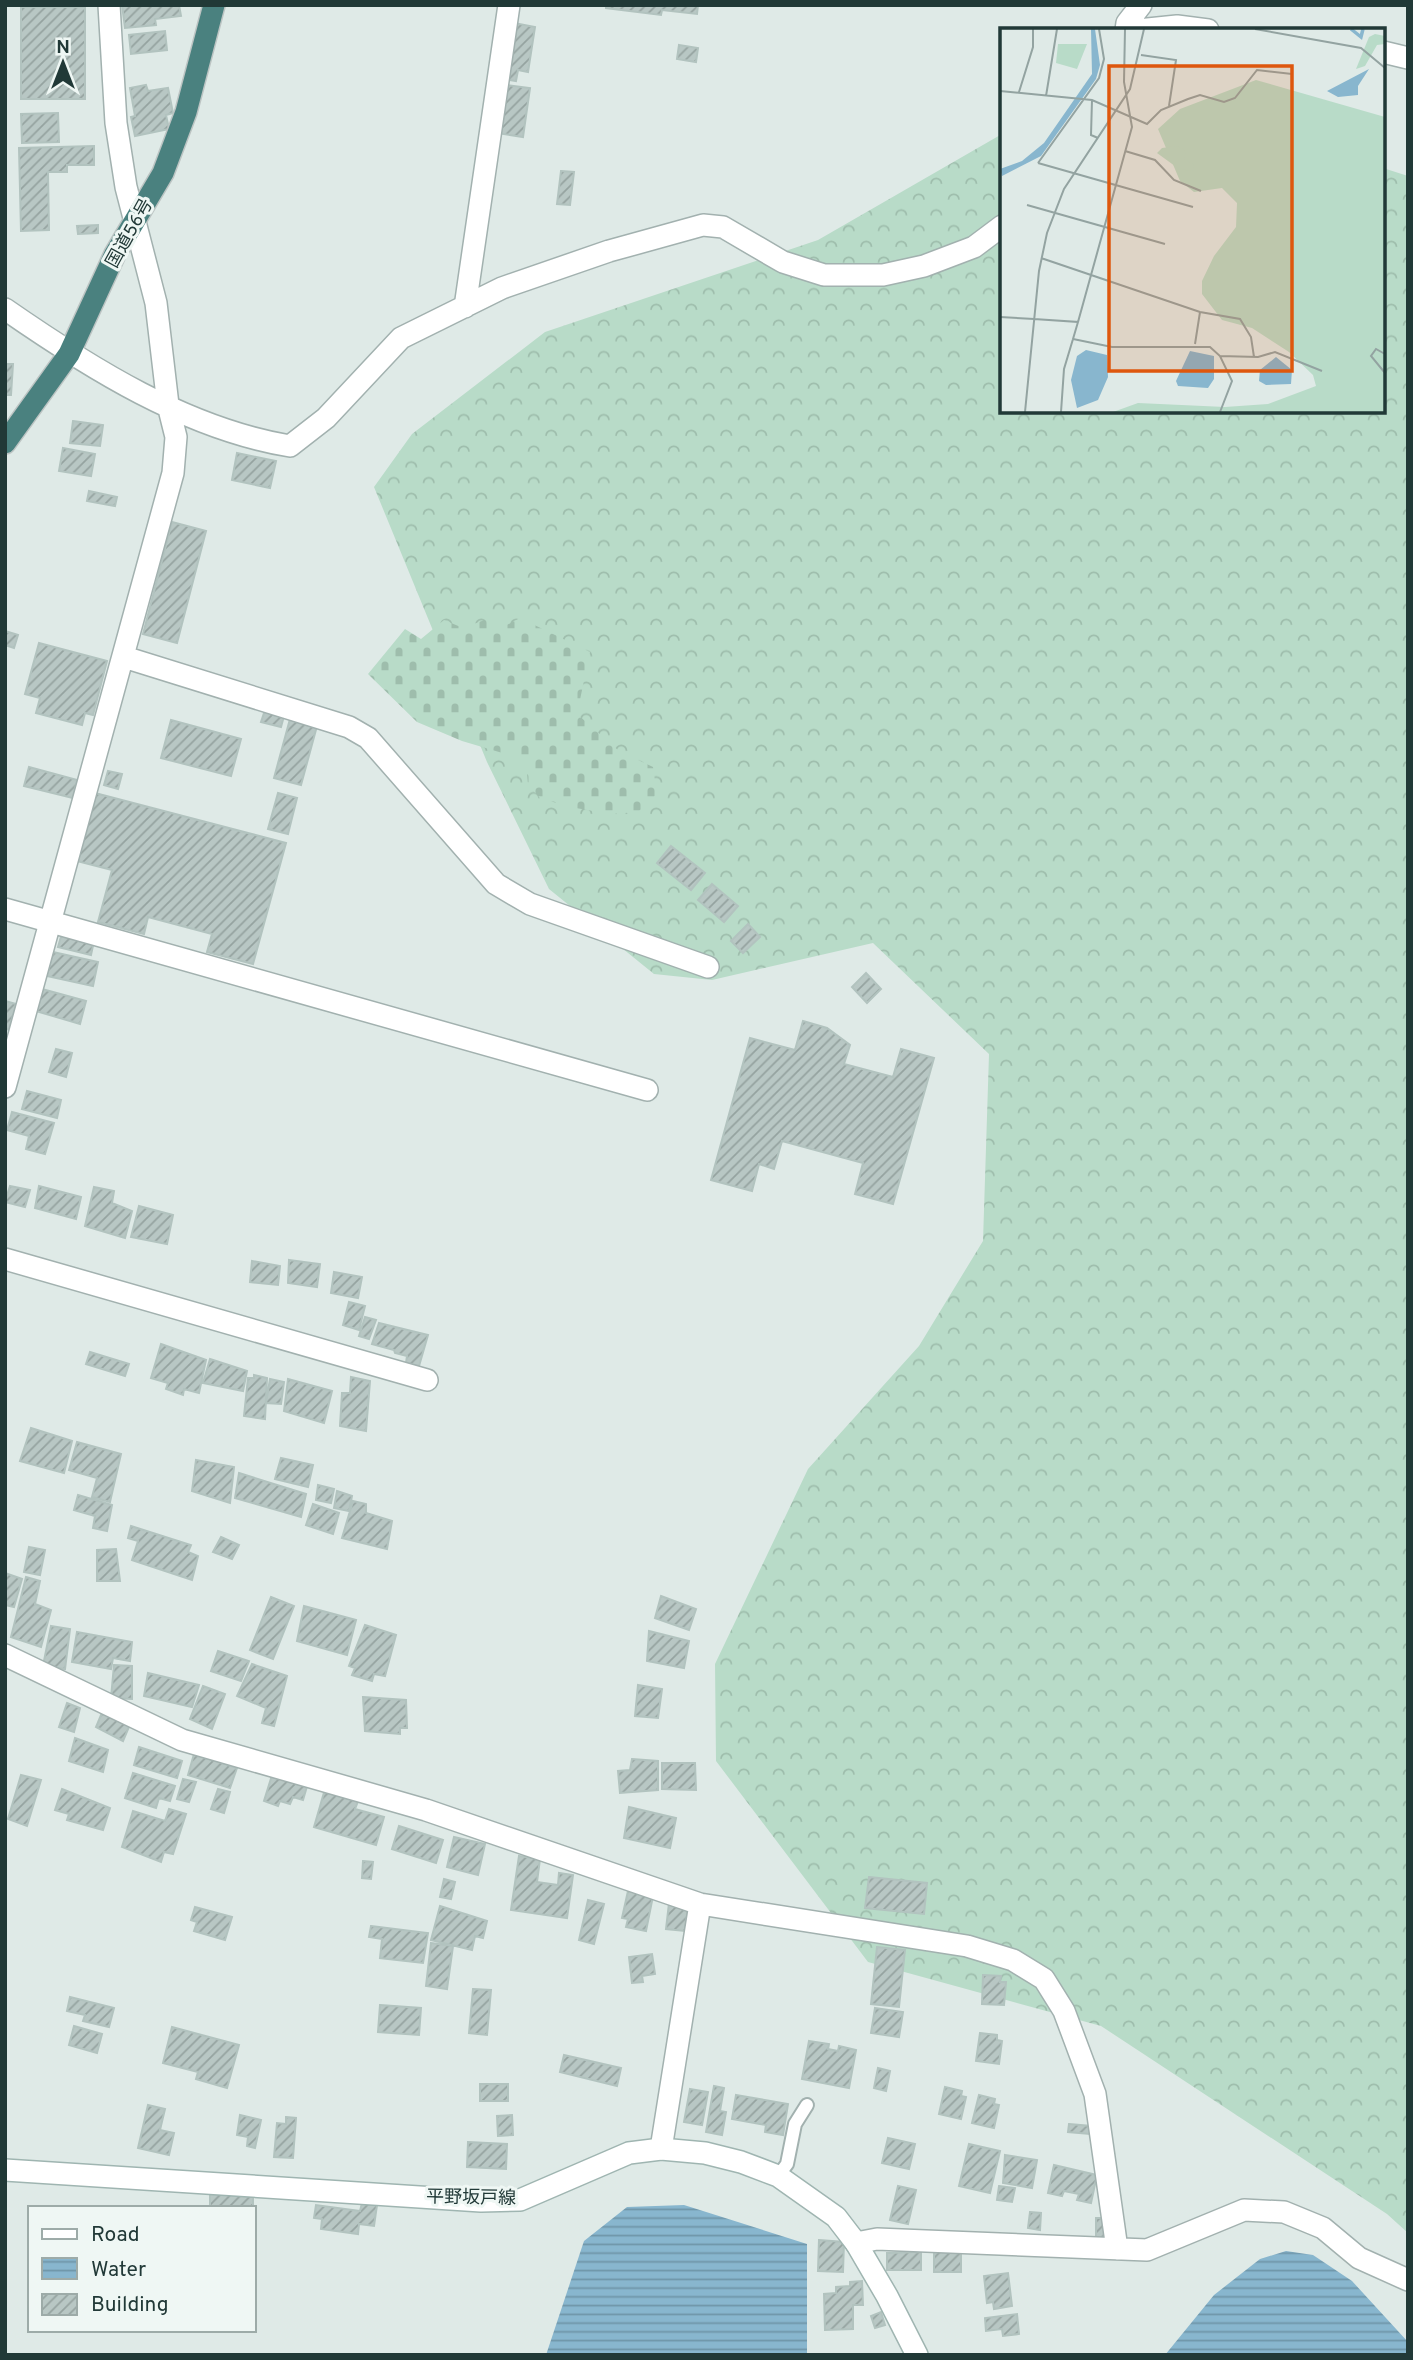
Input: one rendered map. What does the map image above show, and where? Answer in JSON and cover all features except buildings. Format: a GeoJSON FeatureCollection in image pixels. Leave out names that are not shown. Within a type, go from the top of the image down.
{"type":"FeatureCollection","features":[{"type":"Feature","properties":{"kind":"highway","name":"国道56号"},"geometry":{"type":"LineString","coordinates":[[5,443],[69,354],[115,254],[163,173],[186,112],[214,5]]}},
{"type":"Feature","properties":{"kind":"street"},"geometry":{"type":"LineString","coordinates":[[5,1087],[173,472],[176,437],[168,405],[156,303],[135,220],[116,122],[109,5]]}},
{"type":"Feature","properties":{"kind":"street"},"geometry":{"type":"LineString","coordinates":[[465,307],[509,5]]}},
{"type":"Feature","properties":{"kind":"street"},"geometry":{"type":"LineString","coordinates":[[1126,28],[1141,5]]}},
{"type":"Feature","properties":{"kind":"street"},"geometry":{"type":"LineString","coordinates":[[1158,28],[1192,28]]}},
{"type":"Feature","properties":{"kind":"street"},"geometry":{"type":"LineString","coordinates":[[1385,52],[1408,58]]}},
{"type":"Feature","properties":{"kind":"street"},"geometry":{"type":"LineString","coordinates":[[5,309],[69,354],[168,405],[222,428],[265,442],[290,446],[326,418],[401,338],[502,288],[610,251],[703,225],[723,227],[783,262],[824,275],[883,275],[924,266],[974,247],[1000,228]]}},
{"type":"Feature","properties":{"kind":"street"},"geometry":{"type":"LineString","coordinates":[[124,657],[349,727],[368,738],[496,884],[530,904],[708,967]]}},
{"type":"Feature","properties":{"kind":"street"},"geometry":{"type":"LineString","coordinates":[[5,909],[647,1090]]}},
{"type":"Feature","properties":{"kind":"street"},"geometry":{"type":"LineString","coordinates":[[5,1259],[427,1380]]}},
{"type":"Feature","properties":{"kind":"street"},"geometry":{"type":"LineString","coordinates":[[5,1655],[183,1740],[426,1810],[700,1904],[967,1946],[1013,1960],[1044,1979],[1064,2011],[1095,2094],[1117,2249]]}},
{"type":"Feature","properties":{"kind":"street"},"geometry":{"type":"LineString","coordinates":[[661,2149],[700,1904]]}},
{"type":"Feature","properties":{"kind":"street","name":"平野坂戸線"},"geometry":{"type":"LineString","coordinates":[[5,2170],[481,2201],[520,2200],[629,2153],[661,2149],[705,2153],[778,2176],[836,2217],[856,2243],[917,2355]]}},
{"type":"Feature","properties":{"kind":"street"},"geometry":{"type":"LineString","coordinates":[[856,2243],[877,2239],[1147,2250],[1244,2210],[1284,2212],[1323,2228],[1359,2258],[1408,2280]]}},
{"type":"Feature","properties":{"kind":"lane"},"geometry":{"type":"LineString","coordinates":[[778,2176],[788,2164],[795,2124],[807,2105]]}},
{"type":"Feature","properties":{"kind":"green space"},"geometry":{"type":"Polygon","coordinates":[[[1000,135],[1000,413],[1385,413],[1385,169],[1408,176],[1408,2233],[1387,2214],[1101,2026],[868,1962],[716,1761],[715,1664],[808,1469],[919,1346],[983,1241],[989,1054],[873,943],[712,980],[654,974],[549,889],[487,762],[374,487],[412,434],[545,332],[818,240],[1000,135]]]}},
{"type":"Feature","properties":{"kind":"green space"},"geometry":{"type":"Polygon","coordinates":[[[490,618],[505,626],[520,618],[590,652],[577,714],[619,751],[653,767],[657,794],[638,812],[611,814],[570,807],[540,798],[528,785],[526,760],[462,741],[417,722],[368,674],[405,629],[421,639],[444,620],[463,628],[490,618]]]}},
{"type":"Feature","properties":{"kind":"water"},"geometry":{"type":"Polygon","coordinates":[[[684,2205],[807,2244],[807,2355],[546,2355],[584,2241],[627,2207],[684,2205]]]}},
{"type":"Feature","properties":{"kind":"water"},"geometry":{"type":"Polygon","coordinates":[[[1286,2251],[1313,2255],[1352,2281],[1408,2342],[1408,2355],[1165,2355],[1214,2295],[1260,2259],[1286,2251]]]}}]}
